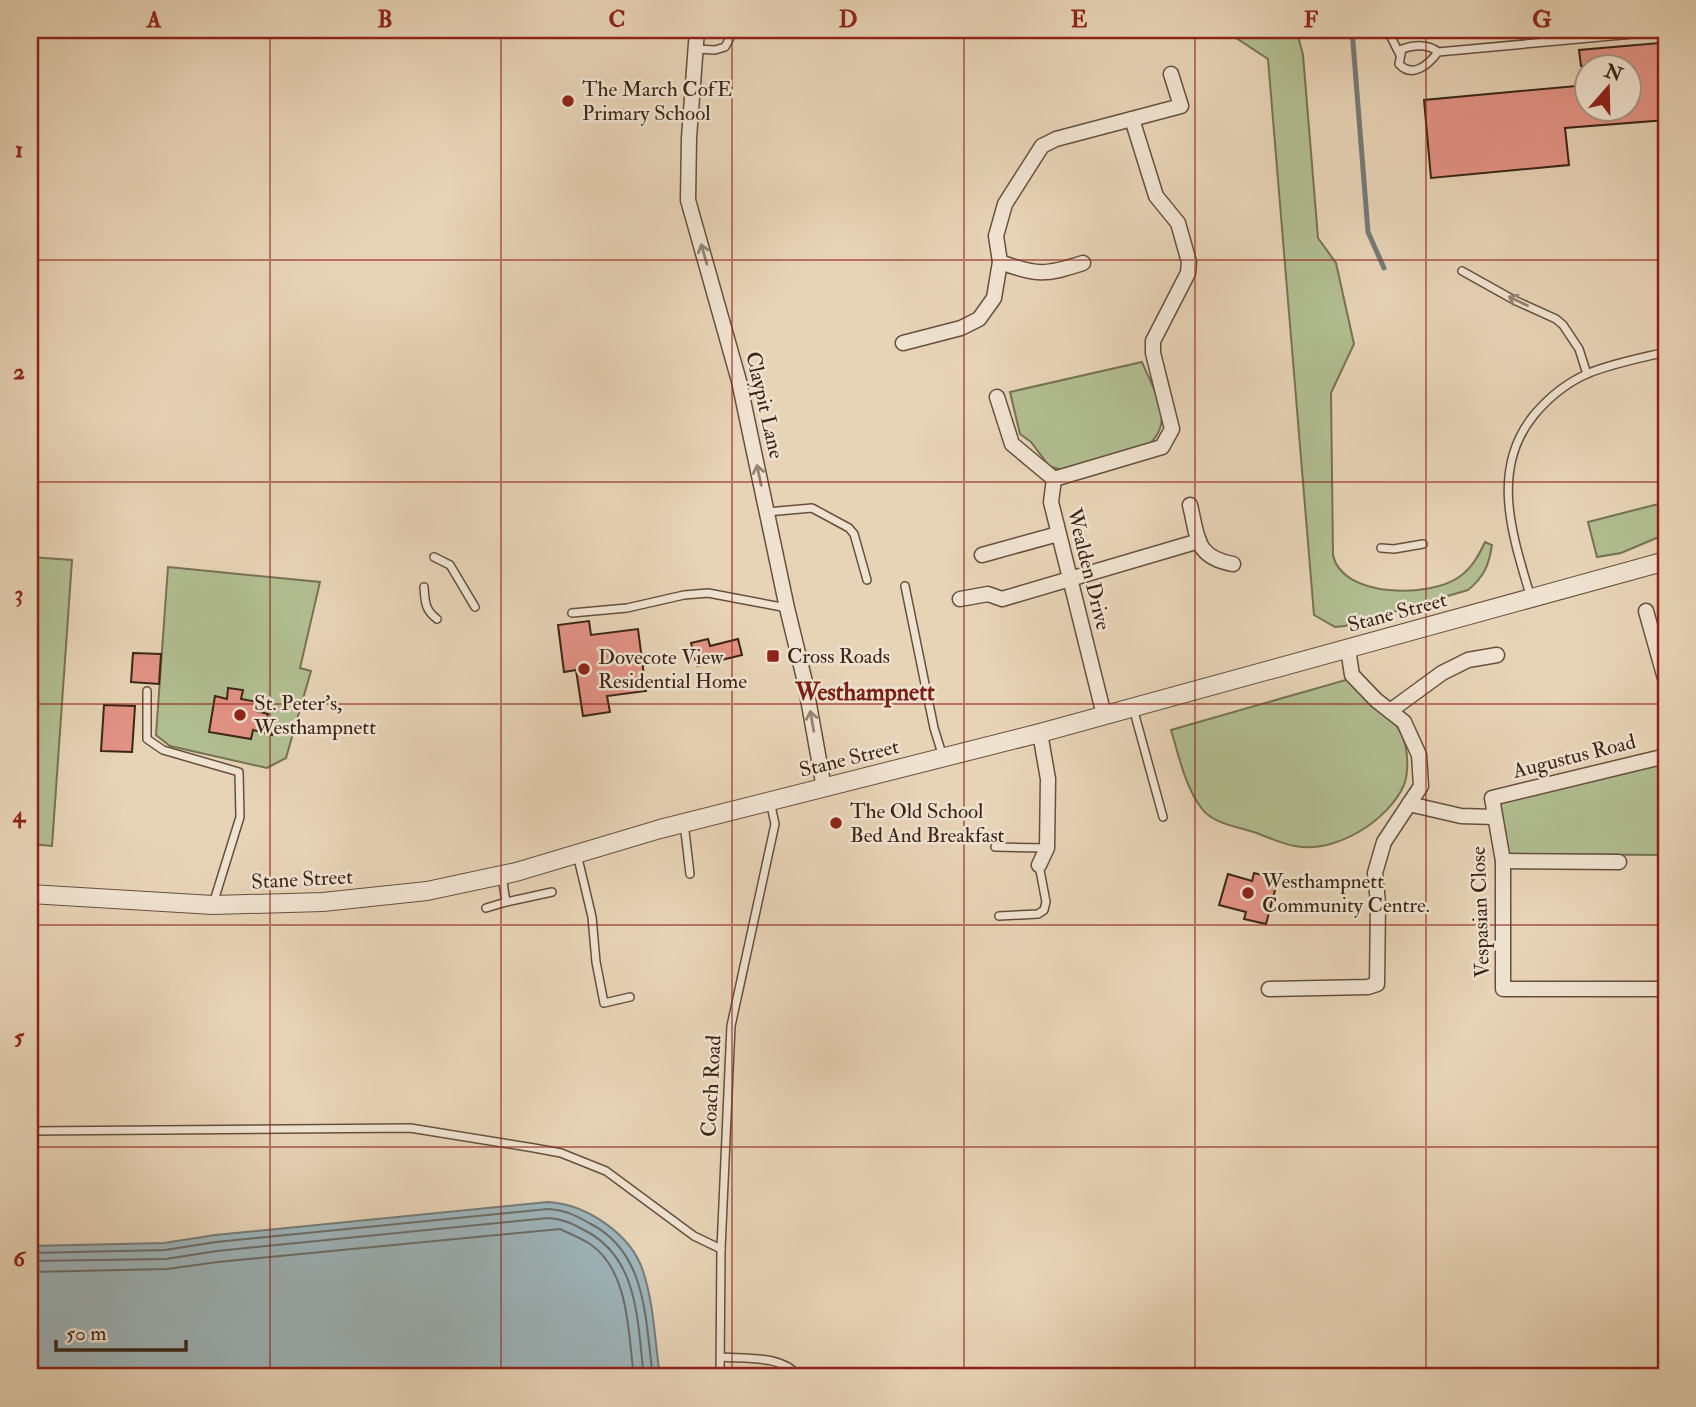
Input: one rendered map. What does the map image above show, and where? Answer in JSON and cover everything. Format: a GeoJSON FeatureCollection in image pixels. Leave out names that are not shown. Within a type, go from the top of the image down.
{"type":"FeatureCollection","features":[{"type":"Feature","properties":{"kind":"street","name":"Claypit Lane"},"geometry":{"type":"LineString","coordinates":[[697,30],[689,138],[688,200],[740,381],[787,608],[806,682],[824,788]]}},
{"type":"Feature","properties":{"kind":"street"},"geometry":{"type":"LineString","coordinates":[[903,343],[961,328],[979,318],[994,298],[1000,262],[996,236],[1005,204],[1042,146],[1056,139],[1181,106],[1171,74]]}},
{"type":"Feature","properties":{"kind":"street"},"geometry":{"type":"LineString","coordinates":[[997,397],[1012,444],[1054,479],[1162,447],[1172,429],[1153,353],[1153,341],[1188,273],[1189,262],[1178,223],[1156,197],[1132,119]]}},
{"type":"Feature","properties":{"kind":"street"},"geometry":{"type":"LineString","coordinates":[[1000,262],[1030,273],[1052,273],[1083,263]]}},
{"type":"Feature","properties":{"kind":"street","name":"Wealden Drive"},"geometry":{"type":"LineString","coordinates":[[1054,479],[1051,502],[1104,715]]}},
{"type":"Feature","properties":{"kind":"street"},"geometry":{"type":"LineString","coordinates":[[1191,505],[1199,541],[1205,554],[1217,561],[1233,564]]}},
{"type":"Feature","properties":{"kind":"street","name":"Wealden Drive"},"geometry":{"type":"LineString","coordinates":[[982,555],[1058,534]]}},
{"type":"Feature","properties":{"kind":"street"},"geometry":{"type":"LineString","coordinates":[[960,598],[988,594],[1002,599],[1199,541]]}},
{"type":"Feature","properties":{"kind":"street","name":"Stane Street"},"geometry":{"type":"LineString","coordinates":[[30,894],[213,905],[312,902],[426,891],[502,875],[684,823],[1040,733],[1666,561]]}},
{"type":"Feature","properties":{"kind":"street"},"geometry":{"type":"LineString","coordinates":[[1646,611],[1666,682]]}},
{"type":"Feature","properties":{"kind":"street"},"geometry":{"type":"LineString","coordinates":[[1269,989],[1368,987],[1377,984],[1378,904],[1375,873],[1384,842],[1421,786],[1419,755],[1404,722],[1352,675],[1348,649]]}},
{"type":"Feature","properties":{"kind":"street"},"geometry":{"type":"LineString","coordinates":[[1390,711],[1442,673],[1468,660],[1497,655]]}},
{"type":"Feature","properties":{"kind":"street"},"geometry":{"type":"LineString","coordinates":[[1039,865],[1047,848],[1048,779],[1040,733]]}},
{"type":"Feature","properties":{"kind":"street","name":"Augustus Road"},"geometry":{"type":"LineString","coordinates":[[1492,797],[1666,756]]}},
{"type":"Feature","properties":{"kind":"street","name":"Vespasian Close"},"geometry":{"type":"LineString","coordinates":[[1492,797],[1503,861],[1503,989],[1666,989]]}},
{"type":"Feature","properties":{"kind":"street"},"geometry":{"type":"LineString","coordinates":[[1409,804],[1461,816],[1495,817]]}},
{"type":"Feature","properties":{"kind":"street"},"geometry":{"type":"LineString","coordinates":[[1503,861],[1619,862]]}},
{"type":"Feature","properties":{"kind":"lane"},"geometry":{"type":"LineString","coordinates":[[696,49],[715,50],[725,47],[734,30]]}},
{"type":"Feature","properties":{"kind":"lane"},"geometry":{"type":"LineString","coordinates":[[1390,30],[1400,55]]}},
{"type":"Feature","properties":{"kind":"lane"},"geometry":{"type":"LineString","coordinates":[[1438,52],[1432,47],[1411,46],[1402,49],[1399,64],[1415,70],[1427,65],[1438,52],[1627,32],[1666,31]]}},
{"type":"Feature","properties":{"kind":"lane"},"geometry":{"type":"LineString","coordinates":[[1462,271],[1563,325],[1579,349],[1587,374]]}},
{"type":"Feature","properties":{"kind":"lane"},"geometry":{"type":"LineString","coordinates":[[1532,598],[1514,542],[1508,512],[1507,481],[1514,449],[1527,423],[1545,402],[1587,374],[1666,352]]}},
{"type":"Feature","properties":{"kind":"lane"},"geometry":{"type":"LineString","coordinates":[[767,512],[812,508],[849,528],[854,534],[867,580]]}},
{"type":"Feature","properties":{"kind":"lane"},"geometry":{"type":"LineString","coordinates":[[1381,548],[1394,549],[1423,544]]}},
{"type":"Feature","properties":{"kind":"lane"},"geometry":{"type":"LineString","coordinates":[[435,557],[450,565],[475,607]]}},
{"type":"Feature","properties":{"kind":"lane"},"geometry":{"type":"LineString","coordinates":[[905,586],[934,728],[944,758]]}},
{"type":"Feature","properties":{"kind":"lane"},"geometry":{"type":"LineString","coordinates":[[424,587],[425,606],[437,619]]}},
{"type":"Feature","properties":{"kind":"lane"},"geometry":{"type":"LineString","coordinates":[[572,613],[626,608],[684,595],[708,593],[787,608]]}},
{"type":"Feature","properties":{"kind":"lane"},"geometry":{"type":"LineString","coordinates":[[147,691],[147,739],[163,750],[239,772],[240,817],[213,905]]}},
{"type":"Feature","properties":{"kind":"lane"},"geometry":{"type":"LineString","coordinates":[[1133,707],[1163,817]]}},
{"type":"Feature","properties":{"kind":"lane","name":"Coach Road"},"geometry":{"type":"LineString","coordinates":[[720,1377],[721,1249],[731,1026],[775,824],[770,801]]}},
{"type":"Feature","properties":{"kind":"lane"},"geometry":{"type":"LineString","coordinates":[[684,823],[690,874]]}},
{"type":"Feature","properties":{"kind":"lane"},"geometry":{"type":"LineString","coordinates":[[995,847],[1047,848]]}},
{"type":"Feature","properties":{"kind":"lane"},"geometry":{"type":"LineString","coordinates":[[577,853],[592,917],[596,962],[604,1003],[630,997]]}},
{"type":"Feature","properties":{"kind":"lane"},"geometry":{"type":"LineString","coordinates":[[999,916],[1038,914],[1044,909],[1046,902],[1039,865]]}},
{"type":"Feature","properties":{"kind":"lane"},"geometry":{"type":"LineString","coordinates":[[502,875],[506,902]]}},
{"type":"Feature","properties":{"kind":"lane"},"geometry":{"type":"LineString","coordinates":[[486,908],[552,892]]}},
{"type":"Feature","properties":{"kind":"lane"},"geometry":{"type":"LineString","coordinates":[[30,1131],[410,1128],[534,1148],[561,1153],[606,1171],[694,1236],[721,1249]]}},
{"type":"Feature","properties":{"kind":"lane"},"geometry":{"type":"LineString","coordinates":[[721,1357],[776,1362],[793,1368],[799,1377]]}},
{"type":"Feature","properties":{"kind":"green space"},"geometry":{"type":"Polygon","coordinates":[[[1224,30],[1291,30],[1298,36],[1303,55],[1318,238],[1336,263],[1354,344],[1331,393],[1333,555],[1340,569],[1352,580],[1388,590],[1409,591],[1446,584],[1459,577],[1475,561],[1485,542],[1492,545],[1485,570],[1468,590],[1345,626],[1335,627],[1314,615],[1268,59],[1224,30]]]}},
{"type":"Feature","properties":{"kind":"green space"},"geometry":{"type":"Polygon","coordinates":[[[1142,362],[1157,395],[1162,416],[1161,427],[1147,446],[1062,470],[1049,466],[1031,442],[1020,434],[1010,392],[1142,362]]]}},
{"type":"Feature","properties":{"kind":"green space"},"geometry":{"type":"Polygon","coordinates":[[[1666,502],[1666,534],[1621,553],[1597,557],[1588,522],[1666,502]]]}},
{"type":"Feature","properties":{"kind":"green space"},"geometry":{"type":"Polygon","coordinates":[[[30,557],[72,560],[52,846],[30,844],[30,557]]]}},
{"type":"Feature","properties":{"kind":"green space"},"geometry":{"type":"Polygon","coordinates":[[[168,567],[320,582],[300,668],[311,671],[286,758],[267,768],[170,746],[156,735],[168,567]]]}},
{"type":"Feature","properties":{"kind":"green space"},"geometry":{"type":"Polygon","coordinates":[[[1349,679],[1380,706],[1403,738],[1406,749],[1406,780],[1386,811],[1343,840],[1311,847],[1284,843],[1224,823],[1212,818],[1202,809],[1187,781],[1171,730],[1349,679]]]}},
{"type":"Feature","properties":{"kind":"green space"},"geometry":{"type":"Polygon","coordinates":[[[1666,761],[1666,855],[1507,854],[1498,801],[1666,761]]]}},
{"type":"Feature","properties":{"kind":"water"},"geometry":{"type":"Polygon","coordinates":[[[548,1202],[577,1208],[605,1223],[618,1233],[637,1257],[650,1297],[660,1377],[30,1377],[30,1246],[164,1243],[215,1235],[548,1202]]]}},
{"type":"Feature","properties":{"kind":"building"},"geometry":{"type":"Polygon","coordinates":[[[1659,43],[1666,120],[1644,122],[1644,52],[1579,50],[1659,43]]]}},
{"type":"Feature","properties":{"kind":"building"},"geometry":{"type":"Polygon","coordinates":[[[1574,86],[1574,122],[1641,122],[1565,128],[1569,165],[1431,178],[1424,100],[1574,86]]]}},
{"type":"Feature","properties":{"kind":"building","name":"Dovecote View Residential Home"},"geometry":{"type":"Polygon","coordinates":[[[589,621],[591,635],[638,629],[646,691],[607,696],[610,712],[583,716],[576,670],[564,672],[558,625],[589,621]]]}},
{"type":"Feature","properties":{"kind":"building"},"geometry":{"type":"Polygon","coordinates":[[[708,639],[710,646],[738,639],[742,655],[697,666],[691,643],[708,639]]]}},
{"type":"Feature","properties":{"kind":"building"},"geometry":{"type":"Polygon","coordinates":[[[133,653],[161,654],[159,684],[131,682],[133,653]]]}},
{"type":"Feature","properties":{"kind":"building","name":"St. Peter's, Westhampnett"},"geometry":{"type":"Polygon","coordinates":[[[228,688],[243,690],[241,699],[257,702],[256,711],[275,719],[272,735],[253,730],[251,739],[209,732],[215,696],[227,699],[228,688]]]}},
{"type":"Feature","properties":{"kind":"building"},"geometry":{"type":"Polygon","coordinates":[[[104,705],[135,706],[132,752],[101,751],[104,705]]]}},
{"type":"Feature","properties":{"kind":"building","name":"Westhampnett Community Centre."},"geometry":{"type":"Polygon","coordinates":[[[1254,873],[1278,879],[1266,924],[1244,919],[1246,912],[1219,905],[1228,874],[1252,881],[1254,873]]]}},
{"type":"Feature","properties":{"kind":"waterway"},"geometry":{"type":"LineString","coordinates":[[1352,30],[1368,232],[1384,268]]}},
{"type":"Feature","properties":{"kind":"place","name":"The March CofE Primary School"},"geometry":{"type":"Point","coordinates":[568,101]}},
{"type":"Feature","properties":{"kind":"place","name":"Cross Roads"},"geometry":{"type":"Point","coordinates":[773,656]}},
{"type":"Feature","properties":{"kind":"place","name":"Dovecote View Residential Home"},"geometry":{"type":"Point","coordinates":[584,669]}},
{"type":"Feature","properties":{"kind":"place","name":"St. Peter's, Westhampnett"},"geometry":{"type":"Point","coordinates":[240,715]}},
{"type":"Feature","properties":{"kind":"place","name":"The Old School Bed And Breakfast"},"geometry":{"type":"Point","coordinates":[836,823]}},
{"type":"Feature","properties":{"kind":"place","name":"Westhampnett Community Centre."},"geometry":{"type":"Point","coordinates":[1248,893]}},
{"type":"Feature","properties":{"kind":"district","name":"Westhampnett"},"geometry":{"type":"Point","coordinates":[865,692]}}]}
